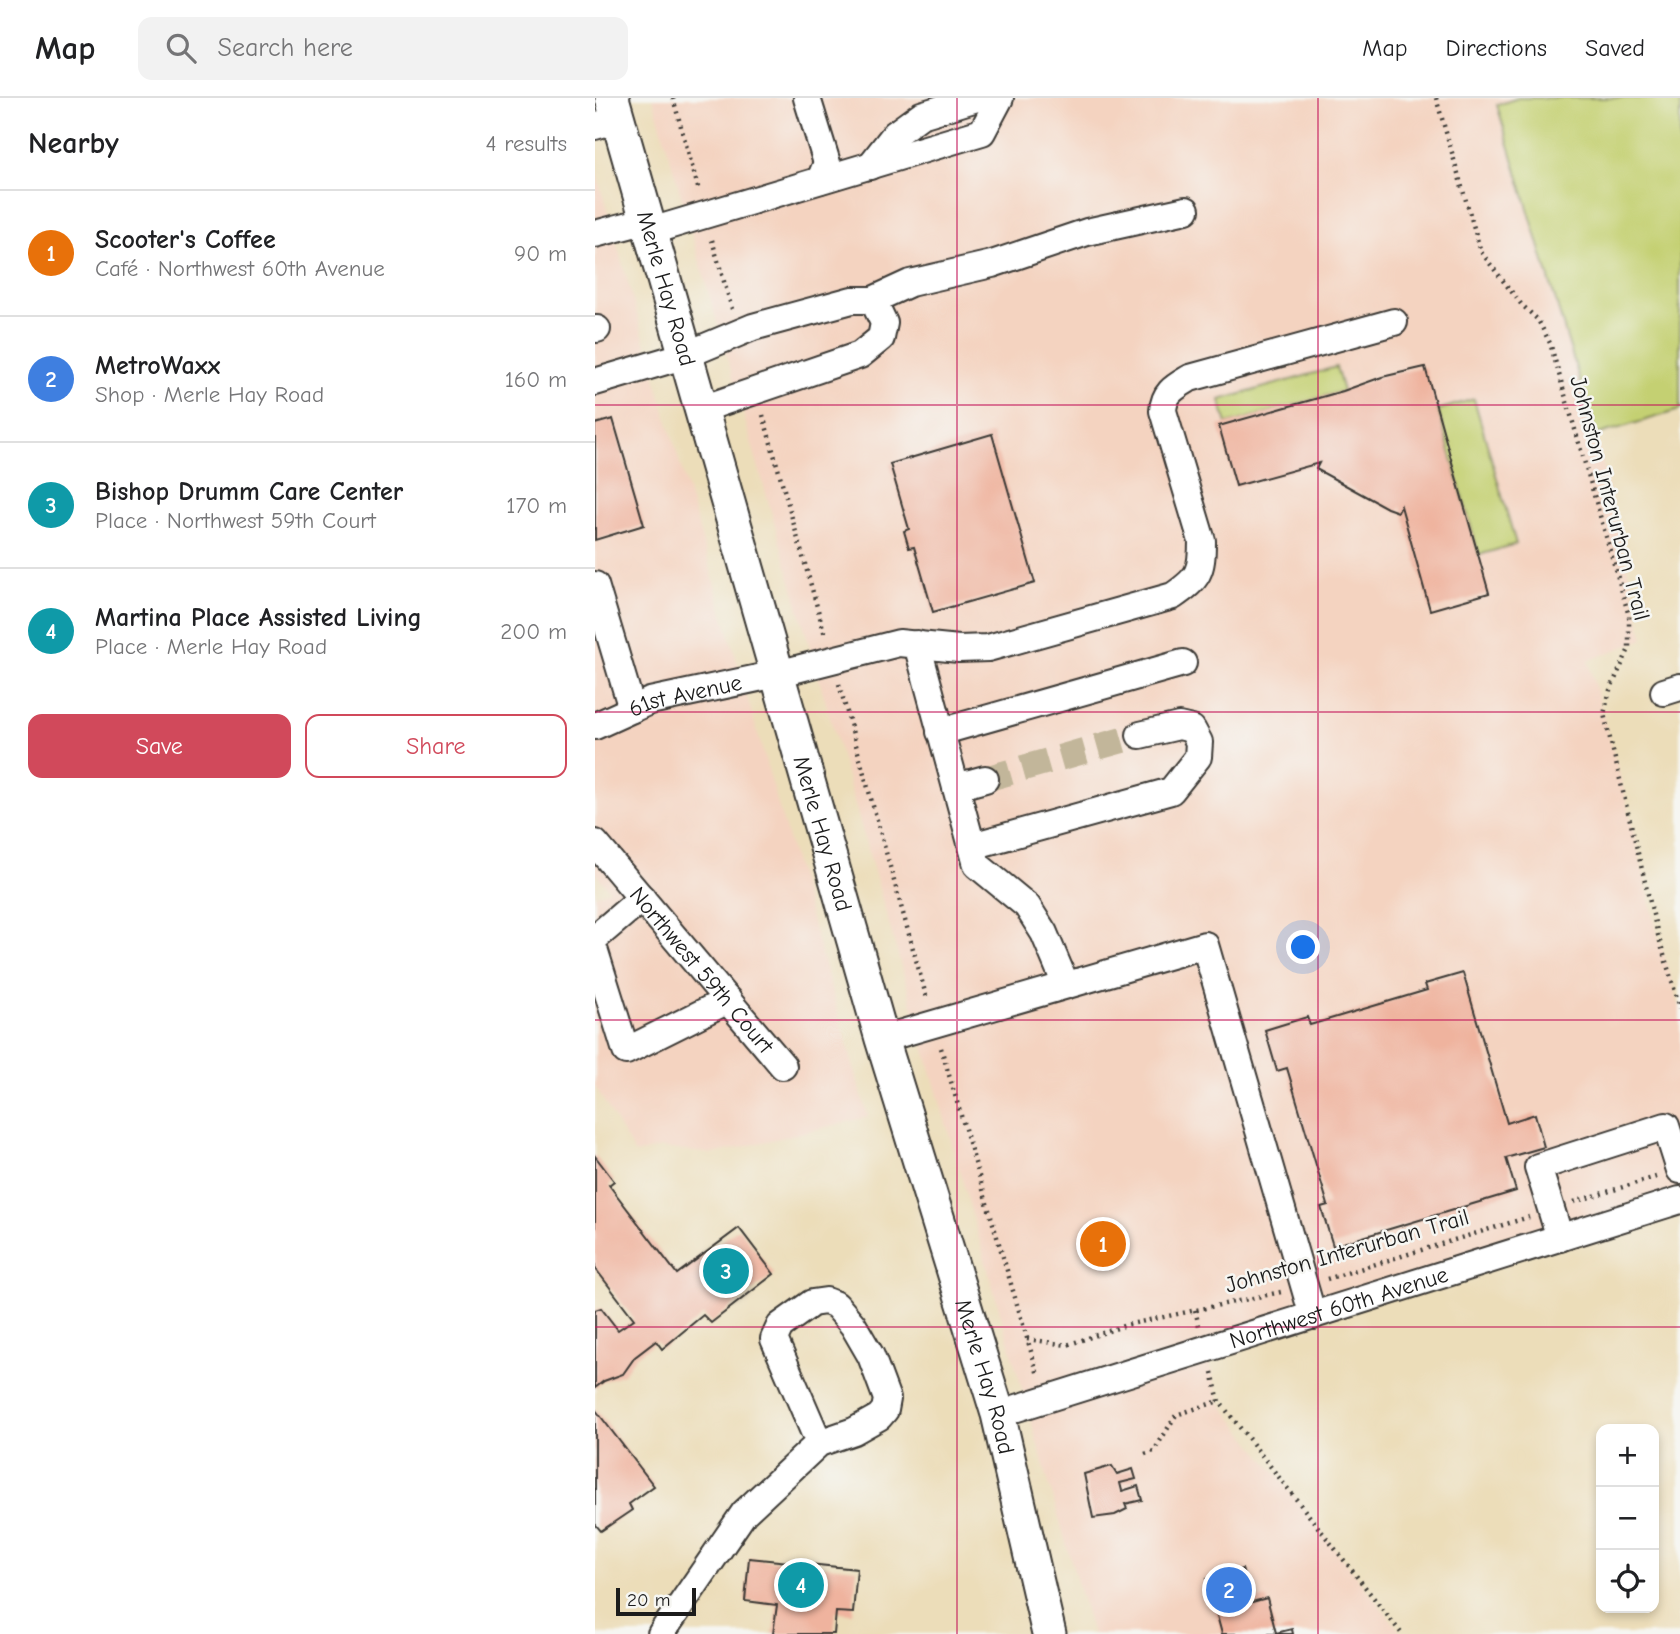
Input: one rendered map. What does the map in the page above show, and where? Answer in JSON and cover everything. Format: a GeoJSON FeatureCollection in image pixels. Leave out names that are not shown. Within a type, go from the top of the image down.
{"type":"FeatureCollection","features":[{"type":"Feature","properties":{"kind":"main road","name":"Merle Hay Road"},"geometry":{"type":"LineString","coordinates":[[609,114],[649,226],[883,1039],[998,1415],[1049,1634]]}},
{"type":"Feature","properties":{"kind":"main road","name":"Merle Hay Road"},"geometry":{"type":"LineString","coordinates":[[1034,1566],[1060,1634]]}},
{"type":"Feature","properties":{"kind":"street"},"geometry":{"type":"LineString","coordinates":[[807,98],[827,163],[820,180]]}},
{"type":"Feature","properties":{"kind":"street"},"geometry":{"type":"LineString","coordinates":[[870,166],[895,134],[921,115],[977,98]]}},
{"type":"Feature","properties":{"kind":"street"},"geometry":{"type":"LineString","coordinates":[[595,234],[705,215],[982,132],[1000,98]]}},
{"type":"Feature","properties":{"kind":"street"},"geometry":{"type":"LineString","coordinates":[[595,382],[686,355],[753,327],[852,300],[873,300],[910,282],[992,264],[1087,232],[1185,210]]}},
{"type":"Feature","properties":{"kind":"street"},"geometry":{"type":"LineString","coordinates":[[702,409],[860,355],[881,338],[884,324],[873,300]]}},
{"type":"Feature","properties":{"kind":"street","name":"61st Avenue"},"geometry":{"type":"LineString","coordinates":[[595,726],[650,701],[778,674],[899,643],[959,649],[988,648],[1173,596],[1193,582],[1202,562],[1202,541],[1163,411],[1163,402],[1171,389],[1190,378],[1394,322]]}},
{"type":"Feature","properties":{"kind":"street"},"geometry":{"type":"LineString","coordinates":[[595,585],[632,709]]}},
{"type":"Feature","properties":{"kind":"street"},"geometry":{"type":"LineString","coordinates":[[917,644],[977,865],[1027,906],[1044,933],[1066,985]]}},
{"type":"Feature","properties":{"kind":"street"},"geometry":{"type":"LineString","coordinates":[[940,733],[1183,663]]}},
{"type":"Feature","properties":{"kind":"street"},"geometry":{"type":"LineString","coordinates":[[970,839],[1188,771],[1198,757],[1199,742],[1192,729],[1179,726],[1140,735]]}},
{"type":"Feature","properties":{"kind":"street"},"geometry":{"type":"LineString","coordinates":[[955,787],[985,779]]}},
{"type":"Feature","properties":{"kind":"street","name":"Northwest 59th Court"},"geometry":{"type":"LineString","coordinates":[[595,843],[783,1066]]}},
{"type":"Feature","properties":{"kind":"street"},"geometry":{"type":"LineString","coordinates":[[595,939],[642,898]]}},
{"type":"Feature","properties":{"kind":"street"},"geometry":{"type":"LineString","coordinates":[[883,1039],[1205,945],[1313,1316]]}},
{"type":"Feature","properties":{"kind":"street"},"geometry":{"type":"LineString","coordinates":[[595,952],[626,1051],[728,1000]]}},
{"type":"Feature","properties":{"kind":"street"},"geometry":{"type":"LineString","coordinates":[[1560,1238],[1538,1167],[1666,1126],[1680,1170]]}},
{"type":"Feature","properties":{"kind":"street","name":"Northwest 60th Avenue"},"geometry":{"type":"LineString","coordinates":[[998,1415],[1680,1200]]}},
{"type":"Feature","properties":{"kind":"street"},"geometry":{"type":"LineString","coordinates":[[661,1634],[744,1513],[819,1443],[854,1431],[879,1417],[885,1410],[887,1399],[871,1356],[853,1325],[836,1305],[826,1301],[812,1303],[780,1326],[774,1339],[819,1443]]}},
{"type":"Feature","properties":{"kind":"path"},"geometry":{"type":"LineString","coordinates":[[673,98],[723,282],[740,333]]}},
{"type":"Feature","properties":{"kind":"path","name":"Johnston Interurban Trail"},"geometry":{"type":"LineString","coordinates":[[1436,98],[1481,252],[1521,304],[1538,320],[1550,343],[1629,616],[1629,649],[1610,690],[1604,714],[1658,935],[1680,1008]]}},
{"type":"Feature","properties":{"kind":"path"},"geometry":{"type":"LineString","coordinates":[[756,390],[934,1024],[1045,1399]]}},
{"type":"Feature","properties":{"kind":"path","name":"Johnston Interurban Trail"},"geometry":{"type":"LineString","coordinates":[[1027,1339],[1067,1345],[1126,1325],[1305,1286],[1680,1170]]}},
{"type":"Feature","properties":{"kind":"path"},"geometry":{"type":"LineString","coordinates":[[1195,1311],[1219,1401],[1402,1634]]}},
{"type":"Feature","properties":{"kind":"path"},"geometry":{"type":"LineString","coordinates":[[1145,1454],[1154,1451],[1176,1415],[1219,1401]]}},
{"type":"Feature","properties":{"kind":"shaded area"},"geometry":{"type":"Polygon","coordinates":[[[653,98],[1680,98],[1680,410],[1596,435],[1644,639],[1588,661],[1623,787],[1658,935],[1680,1008],[1680,1200],[1206,1350],[1219,1401],[1402,1634],[1092,1634],[653,98]]]}},
{"type":"Feature","properties":{"kind":"shaded area"},"geometry":{"type":"Polygon","coordinates":[[[595,168],[868,1117],[713,1154],[661,1148],[635,1154],[595,1086],[595,895],[610,890],[595,873],[595,168]]]}},
{"type":"Feature","properties":{"kind":"green space"},"geometry":{"type":"Polygon","coordinates":[[[1518,98],[1680,98],[1680,410],[1596,435],[1497,105],[1518,98]]]}},
{"type":"Feature","properties":{"kind":"green space"},"geometry":{"type":"Polygon","coordinates":[[[1336,367],[1343,391],[1227,424],[1220,400],[1336,367]]]}},
{"type":"Feature","properties":{"kind":"green space"},"geometry":{"type":"Polygon","coordinates":[[[1474,399],[1516,544],[1479,555],[1438,410],[1474,399]]]}},
{"type":"Feature","properties":{"kind":"building"},"geometry":{"type":"Polygon","coordinates":[[[1425,367],[1489,593],[1430,610],[1401,506],[1398,512],[1387,508],[1316,469],[1319,463],[1236,486],[1219,426],[1343,391],[1382,377],[1425,367]]]}},
{"type":"Feature","properties":{"kind":"building"},"geometry":{"type":"Polygon","coordinates":[[[613,419],[644,525],[595,540],[595,424],[613,419]]]}},
{"type":"Feature","properties":{"kind":"building"},"geometry":{"type":"Polygon","coordinates":[[[992,434],[1035,583],[933,612],[914,547],[909,548],[904,531],[909,529],[890,464],[992,434]]]}},
{"type":"Feature","properties":{"kind":"building"},"geometry":{"type":"Polygon","coordinates":[[[1463,973],[1507,1123],[1535,1114],[1544,1147],[1506,1158],[1516,1191],[1333,1246],[1321,1207],[1328,1205],[1287,1068],[1277,1071],[1265,1030],[1307,1017],[1310,1025],[1427,990],[1425,984],[1463,973]]]}},
{"type":"Feature","properties":{"kind":"building"},"geometry":{"type":"Polygon","coordinates":[[[595,1156],[614,1181],[609,1185],[677,1274],[739,1228],[774,1274],[711,1323],[703,1315],[662,1349],[656,1341],[635,1357],[623,1374],[604,1381],[595,1388],[595,1310],[601,1308],[618,1330],[634,1319],[595,1268],[595,1156]]]}},
{"type":"Feature","properties":{"kind":"building"},"geometry":{"type":"Polygon","coordinates":[[[1099,1222],[1124,1251],[1106,1267],[1081,1238],[1099,1222]]]}},
{"type":"Feature","properties":{"kind":"building"},"geometry":{"type":"Polygon","coordinates":[[[595,1409],[654,1486],[629,1504],[632,1510],[601,1531],[595,1524],[595,1409]]]}},
{"type":"Feature","properties":{"kind":"building"},"geometry":{"type":"Polygon","coordinates":[[[1112,1466],[1117,1474],[1133,1469],[1136,1479],[1120,1483],[1122,1491],[1138,1486],[1142,1500],[1125,1504],[1127,1509],[1115,1515],[1093,1518],[1084,1474],[1112,1466]]]}},
{"type":"Feature","properties":{"kind":"building"},"geometry":{"type":"Polygon","coordinates":[[[749,1558],[857,1569],[853,1613],[836,1612],[834,1634],[773,1634],[777,1605],[745,1601],[749,1558]]]}},
{"type":"Feature","properties":{"kind":"building"},"geometry":{"type":"Polygon","coordinates":[[[1242,1569],[1252,1602],[1267,1598],[1276,1633],[1292,1629],[1293,1634],[1222,1634],[1207,1579],[1242,1569]]]}},
{"type":"Feature","properties":{"kind":"tunnel"},"geometry":{"type":"LineString","coordinates":[[985,779],[1140,735]]}},
{"type":"Feature","properties":{"kind":"place","name":"Scooter's Coffee"},"geometry":{"type":"Point","coordinates":[1103,1244]}},
{"type":"Feature","properties":{"kind":"place","name":"Bishop Drumm Care Center"},"geometry":{"type":"Point","coordinates":[726,1271]}},
{"type":"Feature","properties":{"kind":"place","name":"Martina Place Assisted Living"},"geometry":{"type":"Point","coordinates":[801,1585]}},
{"type":"Feature","properties":{"kind":"place","name":"MetroWaxx"},"geometry":{"type":"Point","coordinates":[1229,1590]}}]}
